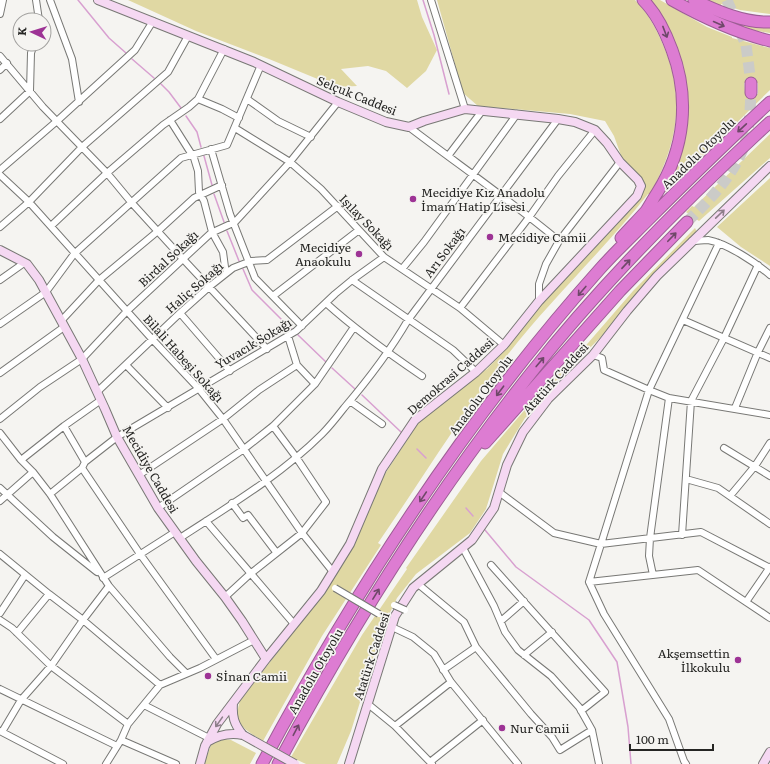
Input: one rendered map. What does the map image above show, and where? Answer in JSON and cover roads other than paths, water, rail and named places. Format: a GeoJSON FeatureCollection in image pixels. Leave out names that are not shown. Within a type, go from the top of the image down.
{"type":"FeatureCollection","features":[{"type":"Feature","properties":{"kind":"highway"},"geometry":{"type":"LineString","coordinates":[[599,269],[613,246],[646,210],[663,183],[678,143],[682,126],[682,92],[678,66],[662,25],[643,0]]}},
{"type":"Feature","properties":{"kind":"highway"},"geometry":{"type":"LineString","coordinates":[[672,0],[704,18],[732,30],[770,41]]}},
{"type":"Feature","properties":{"kind":"highway"},"geometry":{"type":"LineString","coordinates":[[694,0],[712,9],[730,15],[770,22]]}},
{"type":"Feature","properties":{"kind":"highway","name":"Anadolu Otoyolu"},"geometry":{"type":"LineString","coordinates":[[262,764],[295,702],[382,557],[455,450],[526,357],[599,269],[696,172],[770,102]]}},
{"type":"Feature","properties":{"kind":"highway","name":"Anadolu Otoyolu"},"geometry":{"type":"LineString","coordinates":[[278,764],[308,708],[354,630],[407,546],[456,472],[531,373],[586,307],[695,193],[770,122]]}},
{"type":"Feature","properties":{"kind":"highway"},"geometry":{"type":"LineString","coordinates":[[456,472],[493,434],[620,291],[687,222]]}},
{"type":"Feature","properties":{"kind":"street"},"geometry":{"type":"LineString","coordinates":[[0,14],[3,0]]}},
{"type":"Feature","properties":{"kind":"street"},"geometry":{"type":"LineString","coordinates":[[36,0],[38,12]]}},
{"type":"Feature","properties":{"kind":"street"},"geometry":{"type":"LineString","coordinates":[[50,0],[72,59],[79,102]]}},
{"type":"Feature","properties":{"kind":"street","name":"Selçuk Caddesi"},"geometry":{"type":"LineString","coordinates":[[98,0],[224,49],[338,102],[386,122],[409,127],[465,109],[558,118],[576,122],[595,130],[607,143],[620,162],[638,180],[641,186]]}},
{"type":"Feature","properties":{"kind":"street"},"geometry":{"type":"LineString","coordinates":[[431,0],[465,109]]}},
{"type":"Feature","properties":{"kind":"street"},"geometry":{"type":"LineString","coordinates":[[0,170],[58,121],[135,50],[153,21]]}},
{"type":"Feature","properties":{"kind":"street"},"geometry":{"type":"LineString","coordinates":[[0,227],[28,202],[82,147],[168,72],[188,36]]}},
{"type":"Feature","properties":{"kind":"street"},"geometry":{"type":"LineString","coordinates":[[50,226],[107,173],[170,120],[198,99],[224,49]]}},
{"type":"Feature","properties":{"kind":"street"},"geometry":{"type":"LineString","coordinates":[[0,119],[30,91],[32,52]]}},
{"type":"Feature","properties":{"kind":"street"},"geometry":{"type":"LineString","coordinates":[[0,56],[43,107],[107,173],[131,202],[268,350]]}},
{"type":"Feature","properties":{"kind":"street"},"geometry":{"type":"LineString","coordinates":[[0,70],[7,64]]}},
{"type":"Feature","properties":{"kind":"street"},"geometry":{"type":"LineString","coordinates":[[0,324],[46,292],[74,254],[181,158],[227,145],[261,66]]}},
{"type":"Feature","properties":{"kind":"street"},"geometry":{"type":"LineString","coordinates":[[198,99],[239,118]]}},
{"type":"Feature","properties":{"kind":"street"},"geometry":{"type":"LineString","coordinates":[[247,99],[278,121],[311,137]]}},
{"type":"Feature","properties":{"kind":"street","name":"Birdal Sokağı"},"geometry":{"type":"LineString","coordinates":[[0,419],[40,387],[82,359],[127,311],[212,232],[234,223],[290,162],[338,102]]}},
{"type":"Feature","properties":{"kind":"street"},"geometry":{"type":"LineString","coordinates":[[448,156],[482,111]]}},
{"type":"Feature","properties":{"kind":"street"},"geometry":{"type":"LineString","coordinates":[[402,269],[424,242],[517,114]]}},
{"type":"Feature","properties":{"kind":"street","name":"Arı Sokağı"},"geometry":{"type":"LineString","coordinates":[[102,576],[140,554],[206,521],[265,481],[323,434],[362,387],[431,288],[558,118]]}},
{"type":"Feature","properties":{"kind":"street"},"geometry":{"type":"LineString","coordinates":[[170,120],[193,154],[198,171],[198,187],[200,195],[204,201],[212,232],[223,252],[227,272]]}},
{"type":"Feature","properties":{"kind":"street"},"geometry":{"type":"LineString","coordinates":[[409,127],[473,175],[502,194],[560,241]]}},
{"type":"Feature","properties":{"kind":"street","name":"Işılay Sokağı"},"geometry":{"type":"LineString","coordinates":[[235,128],[290,162],[338,206],[384,257],[460,308],[504,345]]}},
{"type":"Feature","properties":{"kind":"street"},"geometry":{"type":"LineString","coordinates":[[460,308],[530,216],[558,176],[595,130]]}},
{"type":"Feature","properties":{"kind":"street"},"geometry":{"type":"LineString","coordinates":[[211,149],[234,223],[255,278],[302,326]]}},
{"type":"Feature","properties":{"kind":"street"},"geometry":{"type":"LineString","coordinates":[[539,301],[539,284],[546,264],[560,241],[620,162]]}},
{"type":"Feature","properties":{"kind":"street","name":"Atatürk Caddesi"},"geometry":{"type":"LineString","coordinates":[[350,763],[395,616],[413,588],[472,540],[494,508],[507,465],[523,432],[548,399],[593,355],[652,282],[770,166]]}},
{"type":"Feature","properties":{"kind":"street","name":"Bilali Habeşi Sokağı"},"geometry":{"type":"LineString","coordinates":[[0,175],[28,202],[199,389],[223,419],[302,533],[333,572]]}},
{"type":"Feature","properties":{"kind":"street"},"geometry":{"type":"LineString","coordinates":[[0,373],[63,324],[99,280],[158,231],[194,198],[222,185]]}},
{"type":"Feature","properties":{"kind":"street","name":"Demokrasi Caddesi"},"geometry":{"type":"LineString","coordinates":[[200,764],[208,740],[217,724],[266,659],[321,591],[333,572],[350,544],[382,469],[415,420],[476,372],[504,345],[539,301],[637,196],[641,186]]}},
{"type":"Feature","properties":{"kind":"street","name":"Haliç Sokağı"},"geometry":{"type":"LineString","coordinates":[[21,460],[99,396],[126,365],[152,339],[227,272],[232,268],[248,262],[266,260],[338,206]]}},
{"type":"Feature","properties":{"kind":"street"},"geometry":{"type":"LineString","coordinates":[[273,296],[359,230]]}},
{"type":"Feature","properties":{"kind":"street"},"geometry":{"type":"LineString","coordinates":[[692,241],[706,240],[719,243],[758,265],[770,275]]}},
{"type":"Feature","properties":{"kind":"street"},"geometry":{"type":"LineString","coordinates":[[686,764],[669,719],[604,614],[589,582],[649,390],[719,243]]}},
{"type":"Feature","properties":{"kind":"street","name":"Mecidiye Caddesi"},"geometry":{"type":"LineString","coordinates":[[0,250],[24,263],[33,271],[82,359],[117,437],[158,508],[196,561],[225,597],[266,659]]}},
{"type":"Feature","properties":{"kind":"street","name":"Yuvacık Sokağı"},"geometry":{"type":"LineString","coordinates":[[50,494],[117,437],[268,350],[288,336],[302,326],[352,280],[384,257]]}},
{"type":"Feature","properties":{"kind":"street"},"geometry":{"type":"LineString","coordinates":[[0,280],[24,263]]}},
{"type":"Feature","properties":{"kind":"street"},"geometry":{"type":"LineString","coordinates":[[682,535],[691,401],[724,338],[758,265]]}},
{"type":"Feature","properties":{"kind":"street"},"geometry":{"type":"LineString","coordinates":[[352,280],[453,350],[476,372]]}},
{"type":"Feature","properties":{"kind":"street"},"geometry":{"type":"LineString","coordinates":[[326,304],[387,352],[422,376]]}},
{"type":"Feature","properties":{"kind":"street"},"geometry":{"type":"LineString","coordinates":[[180,313],[230,371]]}},
{"type":"Feature","properties":{"kind":"street"},"geometry":{"type":"LineString","coordinates":[[683,320],[770,358]]}},
{"type":"Feature","properties":{"kind":"street"},"geometry":{"type":"LineString","coordinates":[[158,508],[244,450],[273,426],[315,384],[354,327]]}},
{"type":"Feature","properties":{"kind":"street"},"geometry":{"type":"LineString","coordinates":[[735,408],[758,352],[770,328]]}},
{"type":"Feature","properties":{"kind":"street"},"geometry":{"type":"LineString","coordinates":[[288,336],[297,365],[315,384]]}},
{"type":"Feature","properties":{"kind":"street"},"geometry":{"type":"LineString","coordinates":[[593,355],[602,358],[604,370],[669,398],[770,415]]}},
{"type":"Feature","properties":{"kind":"street"},"geometry":{"type":"LineString","coordinates":[[126,365],[168,408]]}},
{"type":"Feature","properties":{"kind":"street"},"geometry":{"type":"LineString","coordinates":[[139,475],[223,419],[259,390],[297,365]]}},
{"type":"Feature","properties":{"kind":"street"},"geometry":{"type":"LineString","coordinates":[[653,575],[649,556],[650,538],[669,398]]}},
{"type":"Feature","properties":{"kind":"street"},"geometry":{"type":"LineString","coordinates":[[350,401],[382,424]]}},
{"type":"Feature","properties":{"kind":"street"},"geometry":{"type":"LineString","coordinates":[[64,426],[83,465],[140,554],[216,659]]}},
{"type":"Feature","properties":{"kind":"street"},"geometry":{"type":"LineString","coordinates":[[225,597],[276,552],[302,533],[326,502],[273,426]]}},
{"type":"Feature","properties":{"kind":"street"},"geometry":{"type":"LineString","coordinates":[[0,433],[50,494],[109,586],[170,658],[186,673]]}},
{"type":"Feature","properties":{"kind":"street"},"geometry":{"type":"LineString","coordinates":[[730,496],[755,466],[770,443]]}},
{"type":"Feature","properties":{"kind":"street"},"geometry":{"type":"LineString","coordinates":[[724,448],[770,476]]}},
{"type":"Feature","properties":{"kind":"street"},"geometry":{"type":"LineString","coordinates":[[0,501],[33,472]]}},
{"type":"Feature","properties":{"kind":"street"},"geometry":{"type":"LineString","coordinates":[[686,479],[718,488],[770,524]]}},
{"type":"Feature","properties":{"kind":"street"},"geometry":{"type":"LineString","coordinates":[[0,488],[54,537],[102,576]]}},
{"type":"Feature","properties":{"kind":"street"},"geometry":{"type":"LineString","coordinates":[[499,492],[554,533],[601,544],[701,532],[770,568],[746,602]]}},
{"type":"Feature","properties":{"kind":"street"},"geometry":{"type":"LineString","coordinates":[[232,503],[243,518],[248,514],[276,552]]}},
{"type":"Feature","properties":{"kind":"street"},"geometry":{"type":"LineString","coordinates":[[206,521],[294,624]]}},
{"type":"Feature","properties":{"kind":"street"},"geometry":{"type":"LineString","coordinates":[[463,548],[494,606],[505,632],[518,650],[551,676],[579,707],[592,730],[599,764]]}},
{"type":"Feature","properties":{"kind":"street"},"geometry":{"type":"LineString","coordinates":[[0,554],[83,620],[160,685]]}},
{"type":"Feature","properties":{"kind":"street"},"geometry":{"type":"LineString","coordinates":[[491,565],[605,692],[581,711]]}},
{"type":"Feature","properties":{"kind":"street"},"geometry":{"type":"LineString","coordinates":[[589,582],[698,570],[770,618]]}},
{"type":"Feature","properties":{"kind":"street"},"geometry":{"type":"LineString","coordinates":[[0,613],[25,575]]}},
{"type":"Feature","properties":{"kind":"street"},"geometry":{"type":"LineString","coordinates":[[418,584],[464,622],[476,647],[531,714],[552,737],[560,750],[592,730]]}},
{"type":"Feature","properties":{"kind":"street"},"geometry":{"type":"LineString","coordinates":[[63,764],[1,731],[21,700],[51,666],[109,586]]}},
{"type":"Feature","properties":{"kind":"street"},"geometry":{"type":"LineString","coordinates":[[335,588],[379,614]]}},
{"type":"Feature","properties":{"kind":"street"},"geometry":{"type":"LineString","coordinates":[[17,633],[49,594]]}},
{"type":"Feature","properties":{"kind":"street"},"geometry":{"type":"LineString","coordinates":[[501,621],[524,601]]}},
{"type":"Feature","properties":{"kind":"street"},"geometry":{"type":"LineString","coordinates":[[394,606],[405,610]]}},
{"type":"Feature","properties":{"kind":"street"},"geometry":{"type":"LineString","coordinates":[[0,620],[17,633],[51,666],[128,724]]}},
{"type":"Feature","properties":{"kind":"street"},"geometry":{"type":"LineString","coordinates":[[392,627],[413,637],[434,654],[451,682],[518,764]]}},
{"type":"Feature","properties":{"kind":"street"},"geometry":{"type":"LineString","coordinates":[[524,655],[552,632]]}},
{"type":"Feature","properties":{"kind":"street"},"geometry":{"type":"LineString","coordinates":[[106,764],[121,740],[128,724],[160,685],[200,668],[254,640]]}},
{"type":"Feature","properties":{"kind":"street"},"geometry":{"type":"LineString","coordinates":[[443,670],[476,647]]}},
{"type":"Feature","properties":{"kind":"street"},"geometry":{"type":"LineString","coordinates":[[395,726],[451,682]]}},
{"type":"Feature","properties":{"kind":"street"},"geometry":{"type":"LineString","coordinates":[[0,689],[117,746]]}},
{"type":"Feature","properties":{"kind":"street"},"geometry":{"type":"LineString","coordinates":[[233,702],[232,715],[234,722],[243,735]]}},
{"type":"Feature","properties":{"kind":"street"},"geometry":{"type":"LineString","coordinates":[[368,704],[395,726],[431,763],[483,720]]}},
{"type":"Feature","properties":{"kind":"street"},"geometry":{"type":"LineString","coordinates":[[144,705],[208,740],[223,734],[233,733],[243,735],[295,764]]}},
{"type":"Feature","properties":{"kind":"street"},"geometry":{"type":"LineString","coordinates":[[121,740],[176,764]]}},
{"type":"Feature","properties":{"kind":"street"},"geometry":{"type":"LineString","coordinates":[[763,764],[770,752]]}},
{"type":"Feature","properties":{"kind":"waterway"},"geometry":{"type":"LineString","coordinates":[[78,0],[109,38],[126,53]]}},
{"type":"Feature","properties":{"kind":"waterway"},"geometry":{"type":"LineString","coordinates":[[423,0],[434,35],[449,94]]}},
{"type":"Feature","properties":{"kind":"waterway"},"geometry":{"type":"LineString","coordinates":[[132,59],[154,78]]}},
{"type":"Feature","properties":{"kind":"waterway"},"geometry":{"type":"LineString","coordinates":[[161,84],[181,108]]}},
{"type":"Feature","properties":{"kind":"waterway"},"geometry":{"type":"LineString","coordinates":[[186,116],[197,132],[201,147]]}},
{"type":"Feature","properties":{"kind":"waterway"},"geometry":{"type":"LineString","coordinates":[[204,156],[212,185]]}},
{"type":"Feature","properties":{"kind":"waterway"},"geometry":{"type":"LineString","coordinates":[[214,194],[224,222]]}},
{"type":"Feature","properties":{"kind":"waterway"},"geometry":{"type":"LineString","coordinates":[[227,231],[239,261]]}},
{"type":"Feature","properties":{"kind":"waterway"},"geometry":{"type":"LineString","coordinates":[[243,269],[252,290],[291,329]]}},
{"type":"Feature","properties":{"kind":"waterway"},"geometry":{"type":"LineString","coordinates":[[298,335],[326,362]]}},
{"type":"Feature","properties":{"kind":"waterway"},"geometry":{"type":"LineString","coordinates":[[332,368],[355,389]]}},
{"type":"Feature","properties":{"kind":"waterway"},"geometry":{"type":"LineString","coordinates":[[362,395],[401,432]]}},
{"type":"Feature","properties":{"kind":"waterway"},"geometry":{"type":"LineString","coordinates":[[417,449],[426,458]]}},
{"type":"Feature","properties":{"kind":"waterway"},"geometry":{"type":"LineString","coordinates":[[466,508],[473,516]]}},
{"type":"Feature","properties":{"kind":"waterway"},"geometry":{"type":"LineString","coordinates":[[485,530],[516,567],[589,620],[617,662],[628,727],[631,764]]}},
{"type":"Feature","properties":{"kind":"tunnel"},"geometry":{"type":"LineString","coordinates":[[727,0],[746,45],[751,83]]}},
{"type":"Feature","properties":{"kind":"tunnel"},"geometry":{"type":"LineString","coordinates":[[687,222],[722,185],[742,152],[746,140],[750,116],[751,93]]}},
{"type":"Feature","properties":{"kind":"place","name":"Mecidiye Kız Anadolu İmam Hatip Lisesi"},"geometry":{"type":"Point","coordinates":[413,199]}},
{"type":"Feature","properties":{"kind":"place","name":"Mecidiye Camii"},"geometry":{"type":"Point","coordinates":[490,237]}},
{"type":"Feature","properties":{"kind":"place","name":"Mecidiye Anaokulu"},"geometry":{"type":"Point","coordinates":[359,254]}},
{"type":"Feature","properties":{"kind":"place","name":"Akşemsettin İlkokulu"},"geometry":{"type":"Point","coordinates":[738,660]}},
{"type":"Feature","properties":{"kind":"place","name":"Sİnan Camii"},"geometry":{"type":"Point","coordinates":[208,676]}},
{"type":"Feature","properties":{"kind":"place","name":"Nur Camii"},"geometry":{"type":"Point","coordinates":[502,728]}}]}
